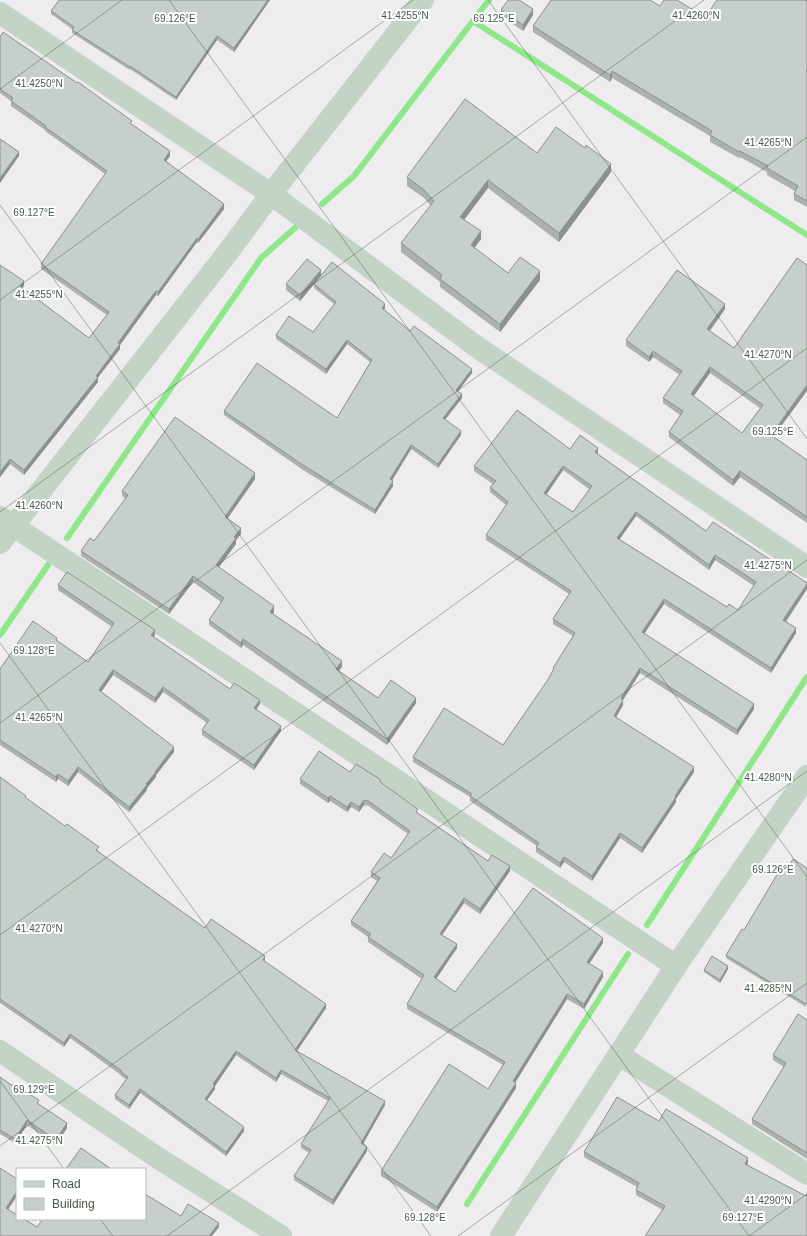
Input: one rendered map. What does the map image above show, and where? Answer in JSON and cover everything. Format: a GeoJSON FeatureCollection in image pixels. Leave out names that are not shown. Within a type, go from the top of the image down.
{"type":"FeatureCollection","features":[{"type":"Feature","properties":{"kind":"street"},"geometry":{"type":"LineString","coordinates":[[0,543],[7,521],[60,467],[116,393],[225,256],[271,194],[423,0]]}},
{"type":"Feature","properties":{"kind":"street"},"geometry":{"type":"LineString","coordinates":[[0,13],[271,194],[477,347],[807,567]]}},
{"type":"Feature","properties":{"kind":"street"},"geometry":{"type":"LineString","coordinates":[[7,521],[676,966]]}},
{"type":"Feature","properties":{"kind":"street"},"geometry":{"type":"LineString","coordinates":[[501,1236],[676,966],[807,776]]}},
{"type":"Feature","properties":{"kind":"street"},"geometry":{"type":"LineString","coordinates":[[0,1051],[155,1156],[281,1236]]}},
{"type":"Feature","properties":{"kind":"street"},"geometry":{"type":"LineString","coordinates":[[619,1055],[807,1174]]}},
{"type":"Feature","properties":{"kind":"building"},"geometry":{"type":"Polygon","coordinates":[[[59,0],[268,0],[234,48],[217,36],[176,97],[72,30],[74,27],[51,11],[59,0]]]}},
{"type":"Feature","properties":{"kind":"building"},"geometry":{"type":"Polygon","coordinates":[[[508,0],[519,0],[533,9],[523,25],[501,10],[508,0]]]}},
{"type":"Feature","properties":{"kind":"building"},"geometry":{"type":"Polygon","coordinates":[[[551,0],[650,0],[660,6],[664,0],[677,0],[705,17],[717,0],[807,0],[807,201],[794,194],[798,186],[767,168],[768,166],[740,151],[739,152],[710,135],[712,131],[612,71],[610,75],[533,26],[551,0]]]}},
{"type":"Feature","properties":{"kind":"building"},"geometry":{"type":"Polygon","coordinates":[[[3,32],[77,83],[78,82],[132,121],[130,123],[170,151],[164,160],[224,204],[198,239],[197,238],[158,292],[156,291],[143,308],[118,343],[120,344],[96,376],[98,377],[24,470],[10,459],[0,472],[0,265],[24,281],[20,286],[89,338],[109,312],[41,264],[107,171],[11,101],[13,98],[0,89],[0,37],[3,32]]]}},
{"type":"Feature","properties":{"kind":"building"},"geometry":{"type":"Polygon","coordinates":[[[465,99],[537,153],[556,127],[585,148],[586,145],[611,164],[559,233],[488,180],[460,217],[481,231],[471,245],[508,273],[520,257],[540,271],[500,324],[440,279],[442,275],[401,243],[434,201],[424,190],[407,177],[465,99]]]}},
{"type":"Feature","properties":{"kind":"building"},"geometry":{"type":"Polygon","coordinates":[[[0,139],[19,152],[0,178],[0,139]]]}},
{"type":"Feature","properties":{"kind":"building"},"geometry":{"type":"Polygon","coordinates":[[[797,258],[807,265],[807,385],[771,435],[807,460],[807,517],[740,471],[733,480],[669,432],[683,411],[663,398],[682,371],[653,351],[649,357],[626,340],[677,270],[725,304],[707,329],[734,348],[797,258]],[[710,367],[691,394],[742,433],[763,405],[710,367]]]}},
{"type":"Feature","properties":{"kind":"building"},"geometry":{"type":"Polygon","coordinates":[[[307,259],[321,270],[300,295],[286,284],[307,259]]]}},
{"type":"Feature","properties":{"kind":"building"},"geometry":{"type":"Polygon","coordinates":[[[332,262],[385,304],[382,308],[410,331],[414,326],[472,369],[456,390],[462,394],[443,418],[461,431],[438,464],[411,445],[390,479],[393,481],[375,510],[303,465],[224,411],[257,363],[337,418],[372,360],[347,340],[326,369],[276,335],[289,316],[313,332],[336,302],[314,284],[332,262]]]}},
{"type":"Feature","properties":{"kind":"building"},"geometry":{"type":"Polygon","coordinates":[[[517,410],[570,449],[580,435],[598,448],[595,452],[706,531],[713,522],[807,583],[783,620],[796,628],[771,668],[664,599],[642,632],[754,704],[737,730],[640,668],[621,698],[623,700],[614,716],[694,767],[642,848],[620,833],[592,876],[564,857],[560,863],[536,847],[539,843],[470,796],[472,794],[413,757],[444,708],[503,745],[547,681],[554,669],[553,668],[575,633],[553,619],[571,591],[486,535],[508,502],[490,487],[496,481],[474,466],[517,410]],[[563,466],[544,493],[573,512],[592,486],[563,466]],[[636,512],[617,538],[727,607],[729,604],[738,610],[756,582],[715,555],[709,565],[636,512]]]}},
{"type":"Feature","properties":{"kind":"building"},"geometry":{"type":"Polygon","coordinates":[[[175,417],[255,473],[225,517],[241,528],[234,537],[236,538],[216,565],[274,606],[270,612],[342,661],[336,669],[378,698],[391,680],[416,698],[387,739],[243,639],[241,643],[209,620],[224,598],[193,576],[169,609],[81,551],[90,538],[94,541],[128,495],[122,491],[175,417]]]}},
{"type":"Feature","properties":{"kind":"building"},"geometry":{"type":"Polygon","coordinates":[[[67,572],[155,630],[151,635],[230,689],[234,683],[260,700],[254,708],[281,726],[254,765],[202,730],[209,720],[163,687],[155,698],[113,670],[99,690],[174,747],[129,807],[78,767],[68,781],[58,774],[56,777],[0,740],[0,669],[33,621],[57,638],[56,640],[88,662],[114,623],[58,585],[67,572]]]}},
{"type":"Feature","properties":{"kind":"building"},"geometry":{"type":"Polygon","coordinates":[[[319,751],[350,772],[356,764],[381,780],[380,782],[418,809],[416,812],[488,861],[492,855],[510,866],[480,909],[464,898],[440,934],[457,944],[434,977],[455,992],[533,888],[603,938],[587,962],[603,972],[584,1004],[567,994],[513,1081],[516,1083],[437,1207],[381,1171],[449,1064],[488,1089],[505,1062],[407,1004],[424,975],[368,937],[371,934],[351,921],[380,878],[371,872],[384,853],[391,858],[410,831],[367,800],[364,800],[359,807],[351,802],[347,807],[330,796],[328,798],[300,779],[319,751]]]}},
{"type":"Feature","properties":{"kind":"building"},"geometry":{"type":"Polygon","coordinates":[[[0,777],[65,826],[67,824],[99,847],[96,850],[205,928],[211,919],[265,956],[263,960],[326,1004],[295,1050],[385,1101],[361,1143],[367,1147],[333,1200],[294,1176],[311,1150],[301,1144],[330,1098],[281,1070],[276,1078],[236,1051],[213,1084],[215,1085],[205,1099],[244,1127],[226,1152],[140,1089],[129,1105],[115,1095],[128,1077],[121,1072],[122,1071],[70,1034],[64,1043],[0,999],[0,777]]]}},
{"type":"Feature","properties":{"kind":"building"},"geometry":{"type":"Polygon","coordinates":[[[793,859],[807,868],[806,1004],[726,955],[742,929],[744,930],[781,868],[786,871],[793,859]]]}},
{"type":"Feature","properties":{"kind":"building"},"geometry":{"type":"Polygon","coordinates":[[[712,956],[728,966],[720,980],[704,970],[712,956]]]}},
{"type":"Feature","properties":{"kind":"building"},"geometry":{"type":"Polygon","coordinates":[[[798,1014],[807,1020],[807,1153],[752,1119],[786,1063],[773,1055],[798,1014]]]}},
{"type":"Feature","properties":{"kind":"building"},"geometry":{"type":"Polygon","coordinates":[[[0,1077],[39,1100],[37,1103],[67,1123],[56,1140],[27,1120],[15,1139],[0,1130],[0,1077]]]}},
{"type":"Feature","properties":{"kind":"building"},"geometry":{"type":"Polygon","coordinates":[[[617,1097],[659,1121],[666,1109],[748,1158],[745,1164],[806,1196],[807,1193],[807,1236],[645,1236],[665,1206],[636,1190],[639,1183],[584,1152],[617,1097]]]}},
{"type":"Feature","properties":{"kind":"building"},"geometry":{"type":"Polygon","coordinates":[[[81,1148],[110,1168],[67,1168],[81,1148]]]}},
{"type":"Feature","properties":{"kind":"building"},"geometry":{"type":"Polygon","coordinates":[[[0,1168],[16,1178],[16,1193],[6,1208],[16,1214],[16,1220],[26,1220],[37,1227],[42,1220],[146,1220],[146,1195],[181,1216],[188,1204],[219,1223],[209,1236],[0,1236],[0,1168]]]}},
{"type":"Feature","properties":{"kind":"waterway"},"geometry":{"type":"LineString","coordinates":[[322,204],[354,176],[489,0]]}},
{"type":"Feature","properties":{"kind":"waterway"},"geometry":{"type":"LineString","coordinates":[[473,21],[807,235]]}},
{"type":"Feature","properties":{"kind":"waterway"},"geometry":{"type":"LineString","coordinates":[[67,538],[261,258],[297,226]]}},
{"type":"Feature","properties":{"kind":"waterway"},"geometry":{"type":"LineString","coordinates":[[0,635],[48,565]]}},
{"type":"Feature","properties":{"kind":"waterway"},"geometry":{"type":"LineString","coordinates":[[647,925],[807,677]]}},
{"type":"Feature","properties":{"kind":"waterway"},"geometry":{"type":"LineString","coordinates":[[467,1204],[628,954]]}}]}
